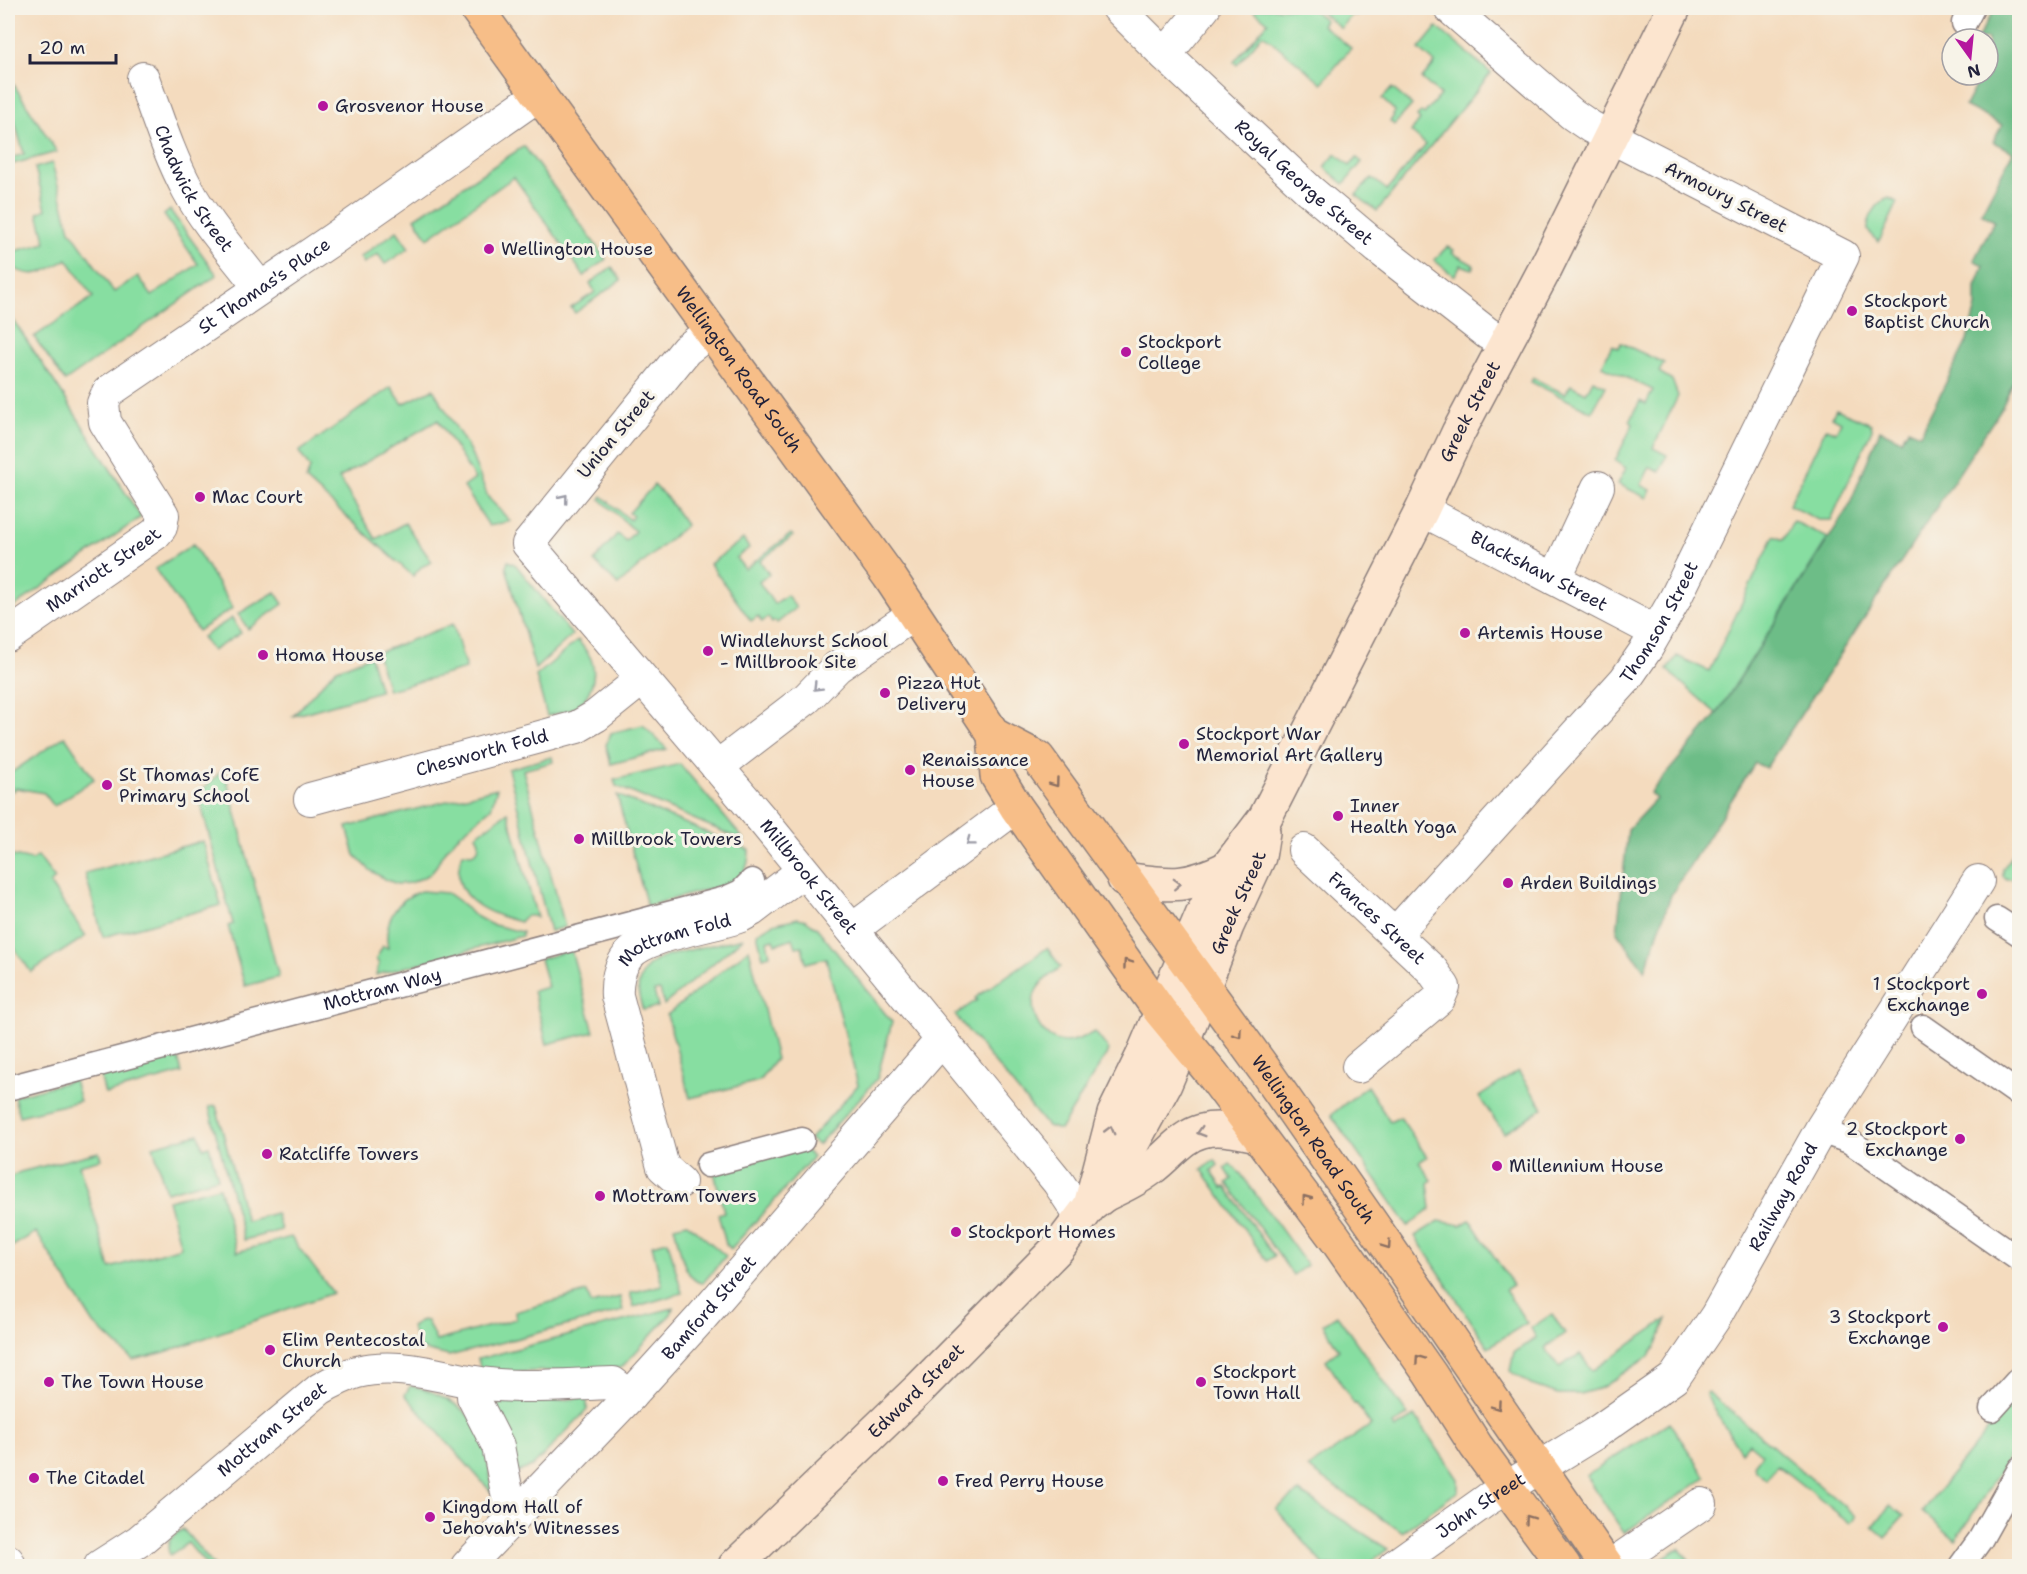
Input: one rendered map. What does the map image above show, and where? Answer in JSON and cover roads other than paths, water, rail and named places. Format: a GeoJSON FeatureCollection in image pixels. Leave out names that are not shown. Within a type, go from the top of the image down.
{"type":"FeatureCollection","features":[{"type":"Feature","properties":{"kind":"highway","name":"Wellington Road South"},"geometry":{"type":"LineString","coordinates":[[476,8],[882,566],[994,735],[1038,758],[1264,1069],[1609,1566]]}},
{"type":"Feature","properties":{"kind":"highway","name":"Wellington Road South"},"geometry":{"type":"LineString","coordinates":[[994,735],[997,776],[1016,807],[1160,1011],[1185,1039],[1335,1238],[1506,1488],[1564,1566]]}},
{"type":"Feature","properties":{"kind":"main road","name":"Greek Street"},"geometry":{"type":"LineString","coordinates":[[1183,958],[1227,868],[1265,818],[1422,510],[1451,446],[1545,269],[1674,8]]}},
{"type":"Feature","properties":{"kind":"main road","name":"Greek Street"},"geometry":{"type":"LineString","coordinates":[[1203,987],[1227,926],[1259,857],[1265,818]]}},
{"type":"Feature","properties":{"kind":"main road"},"geometry":{"type":"LineString","coordinates":[[1124,879],[1175,885],[1186,884],[1207,878],[1227,868]]}},
{"type":"Feature","properties":{"kind":"main road","name":"Edward Street"},"geometry":{"type":"LineString","coordinates":[[1091,1206],[1114,1114],[1142,1057],[1183,958]]}},
{"type":"Feature","properties":{"kind":"main road","name":"Edward Street"},"geometry":{"type":"LineString","coordinates":[[735,1566],[927,1380],[1058,1248],[1091,1206],[1165,1084],[1185,1039],[1203,987]]}},
{"type":"Feature","properties":{"kind":"main road"},"geometry":{"type":"LineString","coordinates":[[1091,1206],[1153,1168],[1188,1137],[1202,1131],[1219,1128],[1258,1136]]}},
{"type":"Feature","properties":{"kind":"street","name":"Royal George Street"},"geometry":{"type":"LineString","coordinates":[[1118,8],[1309,190],[1387,255],[1487,333],[1504,343]]}},
{"type":"Feature","properties":{"kind":"street"},"geometry":{"type":"LineString","coordinates":[[1165,55],[1204,8]]}},
{"type":"Feature","properties":{"kind":"street","name":"Armoury Street"},"geometry":{"type":"LineString","coordinates":[[1450,8],[1572,114],[1610,138],[1843,256]]}},
{"type":"Feature","properties":{"kind":"street","name":"Chadwick Street"},"geometry":{"type":"LineString","coordinates":[[143,78],[174,161],[189,191],[260,288]]}},
{"type":"Feature","properties":{"kind":"street","name":"St Thomas's Place"},"geometry":{"type":"LineString","coordinates":[[163,521],[160,510],[105,422],[102,411],[108,392],[540,94]]}},
{"type":"Feature","properties":{"kind":"street","name":"Thomson Street"},"geometry":{"type":"LineString","coordinates":[[1395,934],[1625,680],[1675,599],[1843,256]]}},
{"type":"Feature","properties":{"kind":"street","name":"Union Street"},"geometry":{"type":"LineString","coordinates":[[528,543],[686,350],[711,332]]}},
{"type":"Feature","properties":{"kind":"street"},"geometry":{"type":"LineString","coordinates":[[1555,579],[1598,487]]}},
{"type":"Feature","properties":{"kind":"street","name":"Blackshaw Street"},"geometry":{"type":"LineString","coordinates":[[1422,510],[1656,632]]}},
{"type":"Feature","properties":{"kind":"street","name":"Marriott Street"},"geometry":{"type":"LineString","coordinates":[[8,636],[155,534],[163,521]]}},
{"type":"Feature","properties":{"kind":"street","name":"Millbrook Street"},"geometry":{"type":"LineString","coordinates":[[528,543],[852,929],[1058,1182],[1091,1206]]}},
{"type":"Feature","properties":{"kind":"street"},"geometry":{"type":"LineString","coordinates":[[717,767],[807,698],[837,667],[914,614]]}},
{"type":"Feature","properties":{"kind":"street","name":"Chesworth Fold"},"geometry":{"type":"LineString","coordinates":[[310,799],[577,727],[596,716],[642,679]]}},
{"type":"Feature","properties":{"kind":"street"},"geometry":{"type":"LineString","coordinates":[[852,929],[1016,807]]}},
{"type":"Feature","properties":{"kind":"street","name":"Frances Street"},"geometry":{"type":"LineString","coordinates":[[1304,850],[1395,934],[1444,984],[1444,991],[1439,999],[1358,1067]]}},
{"type":"Feature","properties":{"kind":"street","name":"Mottram Fold"},"geometry":{"type":"LineString","coordinates":[[680,1182],[663,1167],[617,996],[621,969],[627,957],[646,943],[741,916],[803,871]]}},
{"type":"Feature","properties":{"kind":"street","name":"Mottram Way"},"geometry":{"type":"LineString","coordinates":[[8,1088],[725,899],[741,892],[752,880]]}},
{"type":"Feature","properties":{"kind":"street","name":"Railway Road"},"geometry":{"type":"LineString","coordinates":[[1540,1467],[1627,1412],[1674,1378],[1716,1316],[1820,1131],[1978,881]]}},
{"type":"Feature","properties":{"kind":"street"},"geometry":{"type":"LineString","coordinates":[[1997,919],[2019,934]]}},
{"type":"Feature","properties":{"kind":"street"},"geometry":{"type":"LineString","coordinates":[[1923,1027],[2019,1095]]}},
{"type":"Feature","properties":{"kind":"street","name":"Bamford Street"},"geometry":{"type":"LineString","coordinates":[[467,1566],[630,1396],[807,1198],[932,1051],[944,1041]]}},
{"type":"Feature","properties":{"kind":"street"},"geometry":{"type":"LineString","coordinates":[[1820,1131],[1849,1141],[2019,1260]]}},
{"type":"Feature","properties":{"kind":"street"},"geometry":{"type":"LineString","coordinates":[[708,1165],[802,1140]]}},
{"type":"Feature","properties":{"kind":"street","name":"Mottram Street"},"geometry":{"type":"LineString","coordinates":[[100,1566],[139,1541],[320,1389],[341,1377],[360,1371],[399,1369],[473,1383],[533,1386],[613,1383],[630,1396]]}},
{"type":"Feature","properties":{"kind":"street"},"geometry":{"type":"LineString","coordinates":[[1992,1409],[2019,1378]]}},
{"type":"Feature","properties":{"kind":"street"},"geometry":{"type":"LineString","coordinates":[[473,1383],[473,1397],[498,1446],[512,1519]]}},
{"type":"Feature","properties":{"kind":"street","name":"John Street"},"geometry":{"type":"LineString","coordinates":[[1394,1566],[1540,1467]]}},
{"type":"Feature","properties":{"kind":"street"},"geometry":{"type":"LineString","coordinates":[[1961,1566],[1980,1540],[2019,1469]]}},
{"type":"Feature","properties":{"kind":"street"},"geometry":{"type":"LineString","coordinates":[[1609,1566],[1701,1504]]}},
{"type":"Feature","properties":{"kind":"street"},"geometry":{"type":"LineString","coordinates":[[8,1561],[10,1566]]}},
{"type":"Feature","properties":{"kind":"place","name":"Grosvenor House"},"geometry":{"type":"Point","coordinates":[323,106]}},
{"type":"Feature","properties":{"kind":"place","name":"Wellington House"},"geometry":{"type":"Point","coordinates":[489,249]}},
{"type":"Feature","properties":{"kind":"place","name":"Stockport Baptist Church"},"geometry":{"type":"Point","coordinates":[1852,311]}},
{"type":"Feature","properties":{"kind":"place","name":"Stockport College"},"geometry":{"type":"Point","coordinates":[1126,352]}},
{"type":"Feature","properties":{"kind":"place","name":"Mac Court"},"geometry":{"type":"Point","coordinates":[200,497]}},
{"type":"Feature","properties":{"kind":"place","name":"Artemis House"},"geometry":{"type":"Point","coordinates":[1465,633]}},
{"type":"Feature","properties":{"kind":"place","name":"Windlehurst School - Millbrook Site"},"geometry":{"type":"Point","coordinates":[708,651]}},
{"type":"Feature","properties":{"kind":"place","name":"Homa House"},"geometry":{"type":"Point","coordinates":[263,655]}},
{"type":"Feature","properties":{"kind":"place","name":"Pizza Hut Delivery"},"geometry":{"type":"Point","coordinates":[885,693]}},
{"type":"Feature","properties":{"kind":"place","name":"Stockport War Memorial Art Gallery"},"geometry":{"type":"Point","coordinates":[1184,744]}},
{"type":"Feature","properties":{"kind":"place","name":"Renaissance House"},"geometry":{"type":"Point","coordinates":[910,770]}},
{"type":"Feature","properties":{"kind":"place","name":"St Thomas' CofE Primary School"},"geometry":{"type":"Point","coordinates":[107,785]}},
{"type":"Feature","properties":{"kind":"place","name":"Inner Health Yoga"},"geometry":{"type":"Point","coordinates":[1338,816]}},
{"type":"Feature","properties":{"kind":"place","name":"Millbrook Towers"},"geometry":{"type":"Point","coordinates":[579,839]}},
{"type":"Feature","properties":{"kind":"place","name":"Arden Buildings"},"geometry":{"type":"Point","coordinates":[1508,883]}},
{"type":"Feature","properties":{"kind":"place","name":"1 Stockport Exchange"},"geometry":{"type":"Point","coordinates":[1982,994]}},
{"type":"Feature","properties":{"kind":"place","name":"2 Stockport Exchange"},"geometry":{"type":"Point","coordinates":[1960,1139]}},
{"type":"Feature","properties":{"kind":"place","name":"Ratcliffe Towers"},"geometry":{"type":"Point","coordinates":[267,1154]}},
{"type":"Feature","properties":{"kind":"place","name":"Millennium House"},"geometry":{"type":"Point","coordinates":[1497,1166]}},
{"type":"Feature","properties":{"kind":"place","name":"Mottram Towers"},"geometry":{"type":"Point","coordinates":[600,1196]}},
{"type":"Feature","properties":{"kind":"place","name":"Stockport Homes"},"geometry":{"type":"Point","coordinates":[956,1232]}},
{"type":"Feature","properties":{"kind":"place","name":"3 Stockport Exchange"},"geometry":{"type":"Point","coordinates":[1943,1327]}},
{"type":"Feature","properties":{"kind":"place","name":"Elim Pentecostal Church"},"geometry":{"type":"Point","coordinates":[270,1350]}},
{"type":"Feature","properties":{"kind":"place","name":"The Town House"},"geometry":{"type":"Point","coordinates":[49,1382]}},
{"type":"Feature","properties":{"kind":"place","name":"Stockport Town Hall"},"geometry":{"type":"Point","coordinates":[1201,1382]}},
{"type":"Feature","properties":{"kind":"place","name":"The Citadel"},"geometry":{"type":"Point","coordinates":[34,1478]}},
{"type":"Feature","properties":{"kind":"place","name":"Fred Perry House"},"geometry":{"type":"Point","coordinates":[943,1481]}},
{"type":"Feature","properties":{"kind":"place","name":"Kingdom Hall of Jehovah's Witnesses"},"geometry":{"type":"Point","coordinates":[430,1517]}}]}
